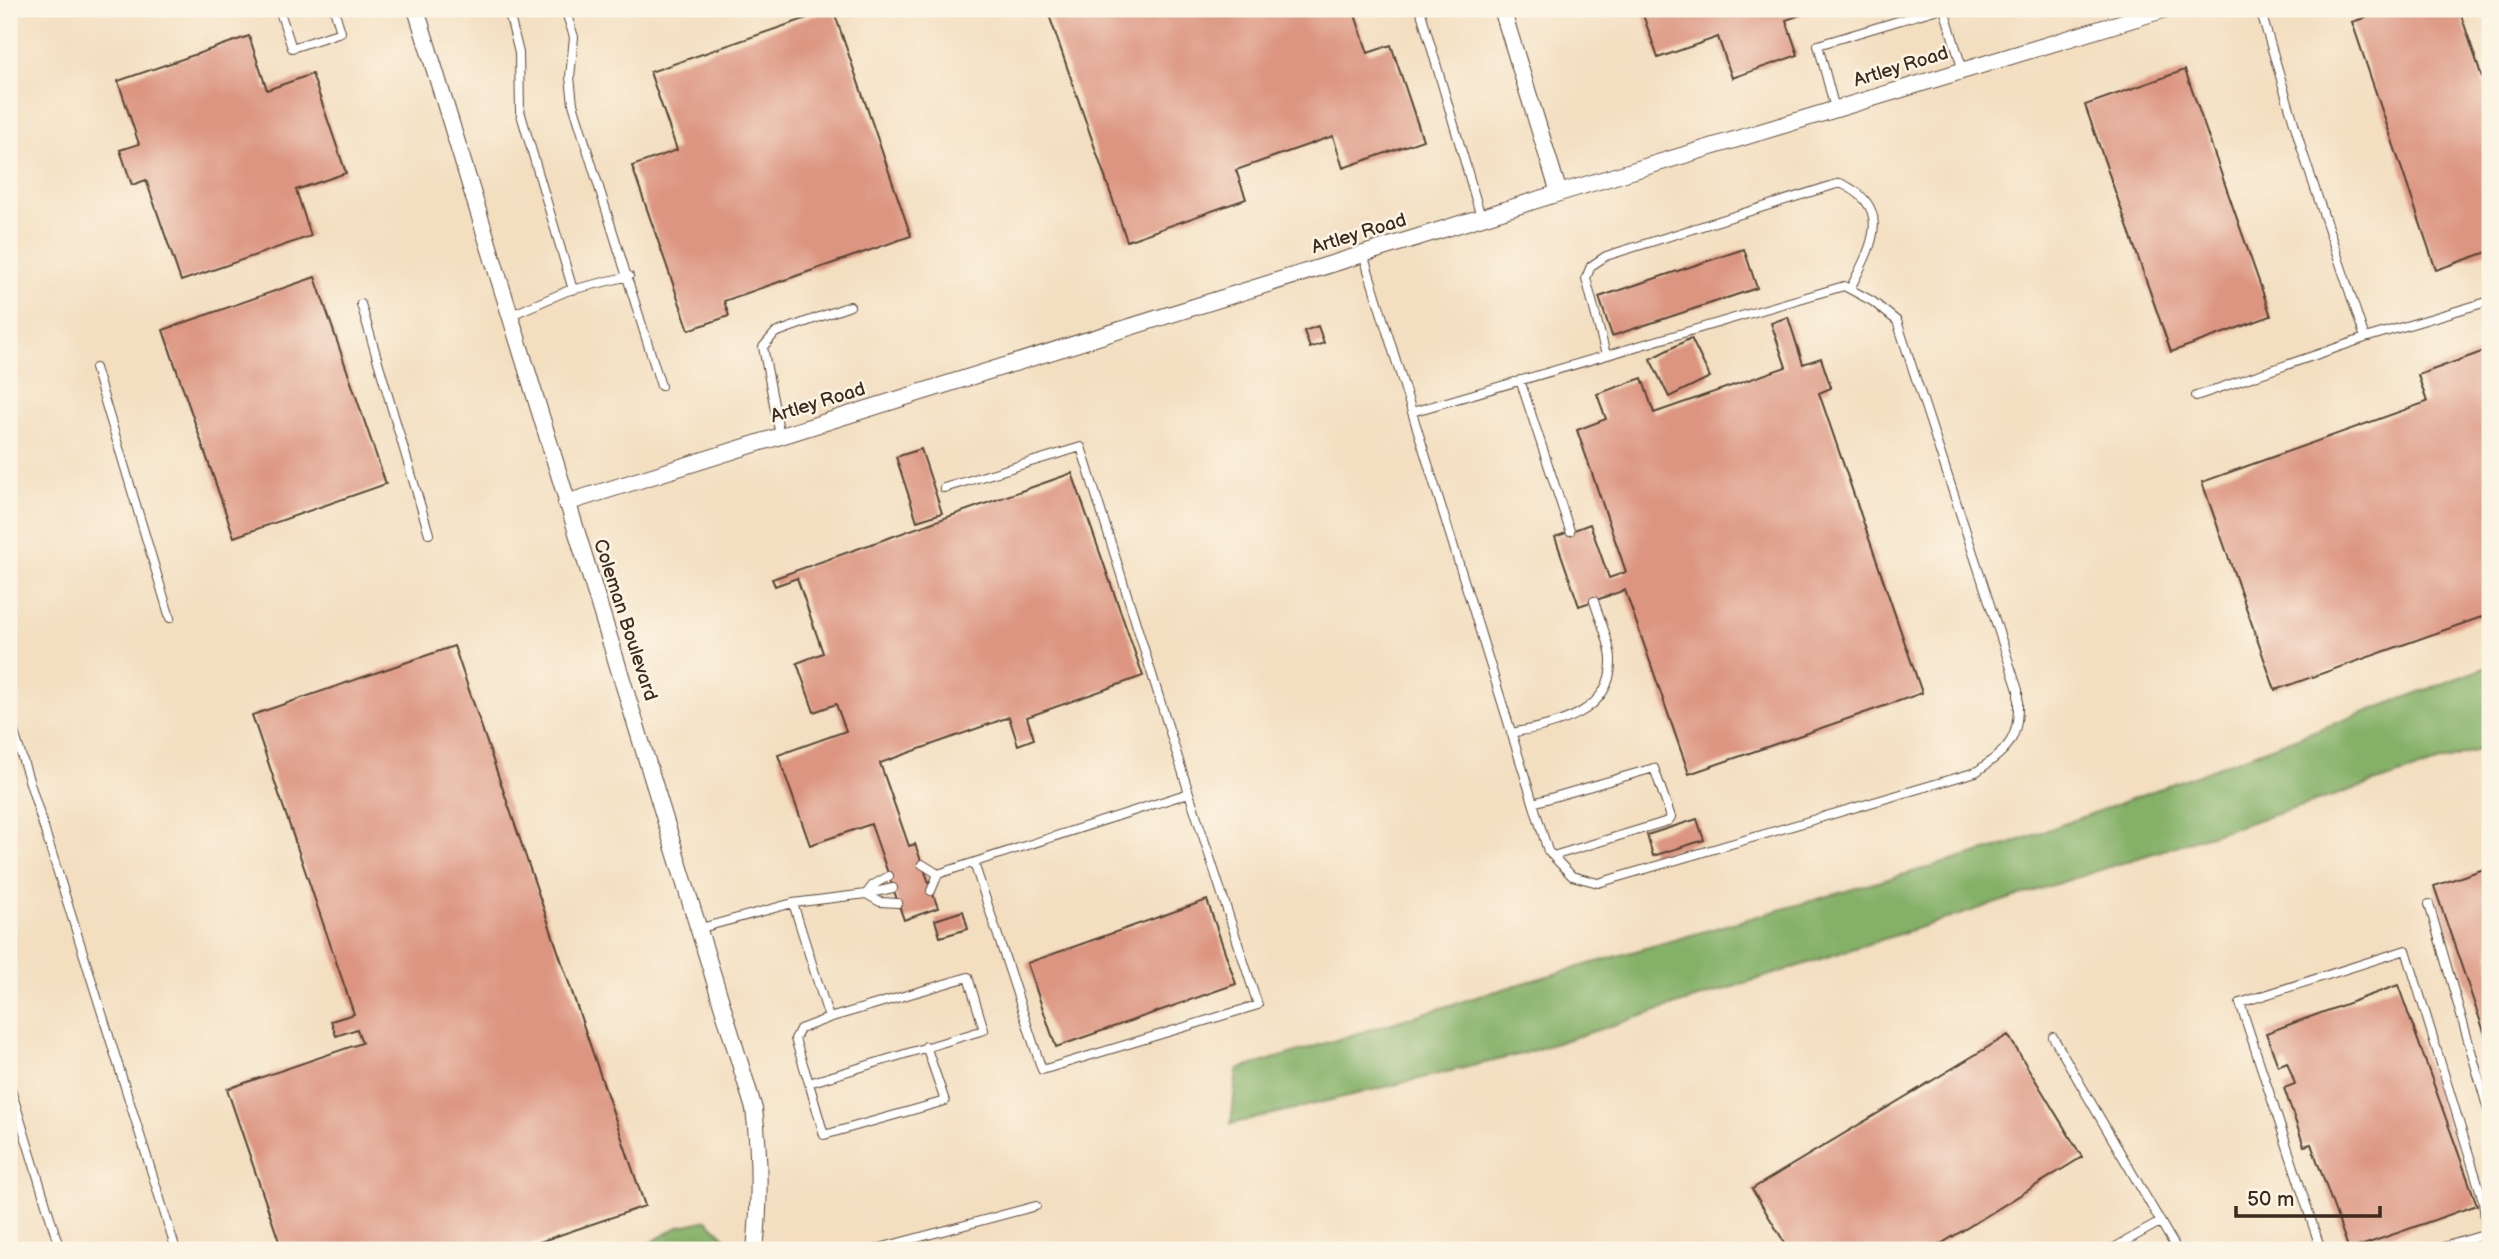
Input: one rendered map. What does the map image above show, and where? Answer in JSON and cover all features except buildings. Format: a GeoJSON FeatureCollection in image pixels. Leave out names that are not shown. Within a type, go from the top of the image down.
{"type":"FeatureCollection","features":[{"type":"Feature","properties":{"kind":"street","name":"Coleman Boulevard"},"geometry":{"type":"LineString","coordinates":[[416,9],[566,503],[701,928],[754,1109],[758,1140],[758,1220],[755,1250]]}},
{"type":"Feature","properties":{"kind":"street"},"geometry":{"type":"LineString","coordinates":[[1502,9],[1559,193]]}},
{"type":"Feature","properties":{"kind":"street","name":"Artley Road"},"geometry":{"type":"LineString","coordinates":[[566,503],[1481,217],[2166,9]]}},
{"type":"Feature","properties":{"kind":"lane"},"geometry":{"type":"LineString","coordinates":[[279,9],[292,48],[341,32],[334,9]]}},
{"type":"Feature","properties":{"kind":"lane"},"geometry":{"type":"LineString","coordinates":[[508,9],[519,53],[520,111],[573,289]]}},
{"type":"Feature","properties":{"kind":"lane"},"geometry":{"type":"LineString","coordinates":[[565,9],[574,37],[570,77],[573,104],[629,276],[661,386]]}},
{"type":"Feature","properties":{"kind":"lane"},"geometry":{"type":"LineString","coordinates":[[1420,9],[1481,217]]}},
{"type":"Feature","properties":{"kind":"lane"},"geometry":{"type":"LineString","coordinates":[[1835,109],[1818,45],[1938,9]]}},
{"type":"Feature","properties":{"kind":"lane"},"geometry":{"type":"LineString","coordinates":[[1944,9],[1963,71]]}},
{"type":"Feature","properties":{"kind":"lane"},"geometry":{"type":"LineString","coordinates":[[2260,9],[2303,153],[2364,338]]}},
{"type":"Feature","properties":{"kind":"lane"},"geometry":{"type":"LineString","coordinates":[[1606,355],[1586,278],[1591,266],[1606,256],[1840,183],[1852,188],[1867,201],[1875,219],[1872,245],[1850,289]]}},
{"type":"Feature","properties":{"kind":"lane"},"geometry":{"type":"LineString","coordinates":[[1363,254],[1548,851],[1572,876],[1598,884],[1976,772],[2006,750],[2015,732],[2018,690],[1912,361],[1897,321],[1850,289],[1844,286],[1412,412]]}},
{"type":"Feature","properties":{"kind":"lane"},"geometry":{"type":"LineString","coordinates":[[509,316],[573,289],[629,276]]}},
{"type":"Feature","properties":{"kind":"lane"},"geometry":{"type":"LineString","coordinates":[[2196,396],[2364,338],[2490,301]]}},
{"type":"Feature","properties":{"kind":"lane"},"geometry":{"type":"LineString","coordinates":[[361,304],[429,534]]}},
{"type":"Feature","properties":{"kind":"lane"},"geometry":{"type":"LineString","coordinates":[[780,436],[763,347],[775,333],[850,306]]}},
{"type":"Feature","properties":{"kind":"lane"},"geometry":{"type":"LineString","coordinates":[[95,368],[170,618]]}},
{"type":"Feature","properties":{"kind":"lane"},"geometry":{"type":"LineString","coordinates":[[1520,380],[1570,531]]}},
{"type":"Feature","properties":{"kind":"lane"},"geometry":{"type":"LineString","coordinates":[[944,488],[1081,447],[1258,1005],[1042,1070],[974,863]]}},
{"type":"Feature","properties":{"kind":"lane"},"geometry":{"type":"LineString","coordinates":[[1511,733],[1560,724],[1584,712],[1596,701],[1607,681],[1611,659],[1594,601]]}},
{"type":"Feature","properties":{"kind":"lane"},"geometry":{"type":"LineString","coordinates":[[9,716],[176,1250]]}},
{"type":"Feature","properties":{"kind":"lane"},"geometry":{"type":"LineString","coordinates":[[1533,803],[1654,768],[1671,817],[1668,821],[1553,856]]}},
{"type":"Feature","properties":{"kind":"lane"},"geometry":{"type":"LineString","coordinates":[[927,878],[1189,793]]}},
{"type":"Feature","properties":{"kind":"lane"},"geometry":{"type":"LineString","coordinates":[[922,864],[939,874]]}},
{"type":"Feature","properties":{"kind":"lane"},"geometry":{"type":"LineString","coordinates":[[931,891],[939,874]]}},
{"type":"Feature","properties":{"kind":"lane"},"geometry":{"type":"LineString","coordinates":[[866,894],[873,885],[889,876]]}},
{"type":"Feature","properties":{"kind":"lane"},"geometry":{"type":"LineString","coordinates":[[701,928],[793,903],[893,888]]}},
{"type":"Feature","properties":{"kind":"lane"},"geometry":{"type":"LineString","coordinates":[[866,894],[880,902],[898,903]]}},
{"type":"Feature","properties":{"kind":"lane"},"geometry":{"type":"LineString","coordinates":[[793,903],[829,1018]]}},
{"type":"Feature","properties":{"kind":"lane"},"geometry":{"type":"LineString","coordinates":[[2429,904],[2490,1117]]}},
{"type":"Feature","properties":{"kind":"lane"},"geometry":{"type":"LineString","coordinates":[[2320,1250],[2240,1003],[2406,950],[2483,1200],[2488,1250]]}},
{"type":"Feature","properties":{"kind":"lane"},"geometry":{"type":"LineString","coordinates":[[809,1083],[926,1046],[984,1030],[968,977],[800,1029],[795,1039],[824,1135],[945,1101],[926,1046]]}},
{"type":"Feature","properties":{"kind":"lane"},"geometry":{"type":"LineString","coordinates":[[2053,1037],[2177,1250]]}},
{"type":"Feature","properties":{"kind":"lane"},"geometry":{"type":"LineString","coordinates":[[9,1083],[60,1250]]}},
{"type":"Feature","properties":{"kind":"lane"},"geometry":{"type":"LineString","coordinates":[[872,1250],[1037,1206]]}},
{"type":"Feature","properties":{"kind":"lane"},"geometry":{"type":"LineString","coordinates":[[2110,1250],[2160,1222]]}},
{"type":"Feature","properties":{"kind":"lane"},"geometry":{"type":"LineString","coordinates":[[2433,1250],[2487,1234]]}},
{"type":"Feature","properties":{"kind":"green space"},"geometry":{"type":"Polygon","coordinates":[[[2490,666],[2490,746],[1522,1054],[1231,1124],[1237,1070],[1523,983],[2007,845],[2490,666]]]}},
{"type":"Feature","properties":{"kind":"green space"},"geometry":{"type":"Polygon","coordinates":[[[707,1220],[731,1243],[732,1250],[638,1250],[678,1227],[707,1220]]]}}]}
